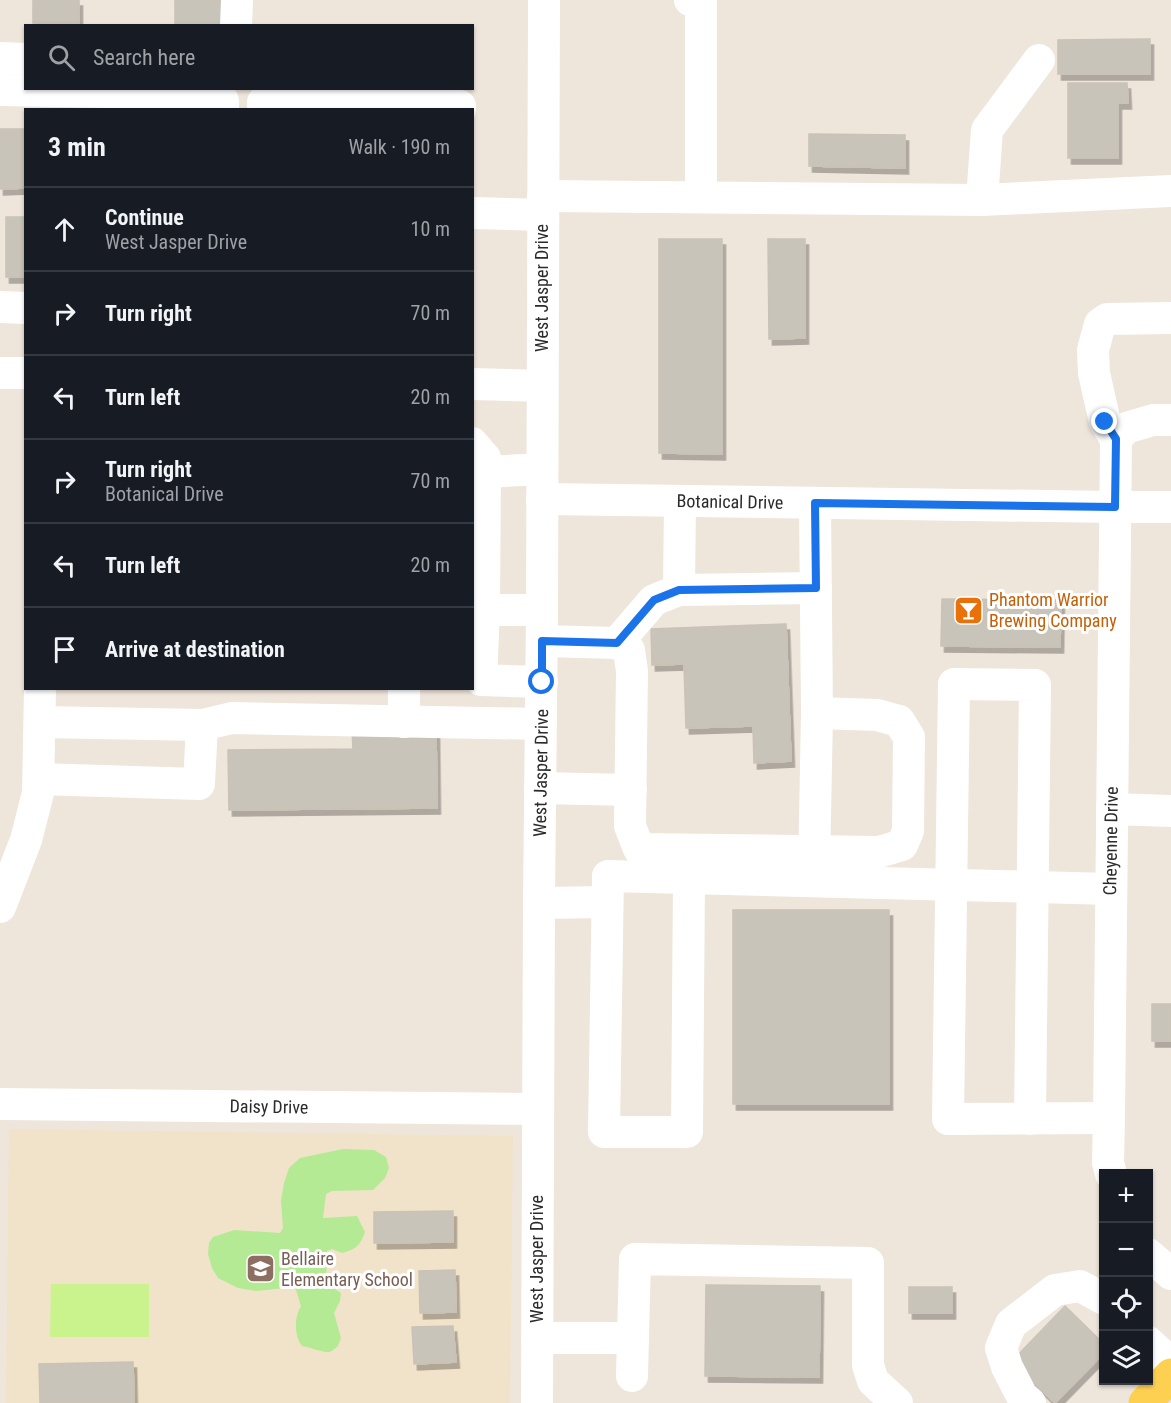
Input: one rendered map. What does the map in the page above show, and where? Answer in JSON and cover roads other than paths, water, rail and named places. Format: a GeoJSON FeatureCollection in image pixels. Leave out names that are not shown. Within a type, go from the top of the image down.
{"type":"FeatureCollection","features":[{"type":"Feature","properties":{"kind":"main road"},"geometry":{"type":"LineString","coordinates":[[1145,1403],[1171,1375]]}},
{"type":"Feature","properties":{"kind":"street"},"geometry":{"type":"LineString","coordinates":[[236,24],[237,0]]}},
{"type":"Feature","properties":{"kind":"street","name":"West Jasper Drive"},"geometry":{"type":"LineString","coordinates":[[537,1403],[544,0]]}},
{"type":"Feature","properties":{"kind":"street"},"geometry":{"type":"LineString","coordinates":[[690,0],[701,1],[701,197]]}},
{"type":"Feature","properties":{"kind":"street"},"geometry":{"type":"LineString","coordinates":[[0,58],[24,59]]}},
{"type":"Feature","properties":{"kind":"street"},"geometry":{"type":"LineString","coordinates":[[982,200],[987,130],[1038,60]]}},
{"type":"Feature","properties":{"kind":"street"},"geometry":{"type":"LineString","coordinates":[[0,90],[219,94],[224,101],[224,108]]}},
{"type":"Feature","properties":{"kind":"street"},"geometry":{"type":"LineString","coordinates":[[263,108],[263,102],[460,106],[460,108]]}},
{"type":"Feature","properties":{"kind":"street"},"geometry":{"type":"LineString","coordinates":[[474,213],[543,205],[701,197],[982,200],[1171,191]]}},
{"type":"Feature","properties":{"kind":"street"},"geometry":{"type":"LineString","coordinates":[[0,307],[24,308]]}},
{"type":"Feature","properties":{"kind":"street"},"geometry":{"type":"LineString","coordinates":[[1171,318],[1107,319],[1100,324],[1093,350],[1094,373],[1105,422],[1116,439],[1126,428],[1153,420],[1171,420]]}},
{"type":"Feature","properties":{"kind":"street"},"geometry":{"type":"LineString","coordinates":[[0,373],[24,373]]}},
{"type":"Feature","properties":{"kind":"street"},"geometry":{"type":"LineString","coordinates":[[474,384],[542,386]]}},
{"type":"Feature","properties":{"kind":"street","name":"Cheyenne Drive"},"geometry":{"type":"LineString","coordinates":[[1110,1169],[1108,1118],[1116,439]]}},
{"type":"Feature","properties":{"kind":"street"},"geometry":{"type":"LineString","coordinates":[[474,445],[485,458],[484,610],[477,680],[542,682]]}},
{"type":"Feature","properties":{"kind":"street","name":"Botanical Drive"},"geometry":{"type":"LineString","coordinates":[[485,472],[542,484],[680,501],[1171,507]]}},
{"type":"Feature","properties":{"kind":"street"},"geometry":{"type":"LineString","coordinates":[[679,590],[680,501]]}},
{"type":"Feature","properties":{"kind":"street"},"geometry":{"type":"LineString","coordinates":[[813,866],[817,712],[815,503]]}},
{"type":"Feature","properties":{"kind":"street"},"geometry":{"type":"LineString","coordinates":[[617,643],[654,600],[679,590],[816,588]]}},
{"type":"Feature","properties":{"kind":"street"},"geometry":{"type":"LineString","coordinates":[[484,610],[542,610]]}},
{"type":"Feature","properties":{"kind":"street"},"geometry":{"type":"LineString","coordinates":[[542,641],[617,643],[629,650],[632,671],[630,826],[639,849],[689,864]]}},
{"type":"Feature","properties":{"kind":"street"},"geometry":{"type":"LineString","coordinates":[[1030,1119],[1035,685],[954,684],[948,1119],[1030,1119],[1108,1118]]}},
{"type":"Feature","properties":{"kind":"street"},"geometry":{"type":"LineString","coordinates":[[0,907],[26,840],[38,794],[40,690]]}},
{"type":"Feature","properties":{"kind":"street"},"geometry":{"type":"LineString","coordinates":[[404,690],[404,722]]}},
{"type":"Feature","properties":{"kind":"street"},"geometry":{"type":"LineString","coordinates":[[813,866],[902,845],[908,831],[909,736],[899,721],[877,715],[817,712]]}},
{"type":"Feature","properties":{"kind":"street"},"geometry":{"type":"LineString","coordinates":[[39,722],[202,725],[232,718],[541,724]]}},
{"type":"Feature","properties":{"kind":"street"},"geometry":{"type":"LineString","coordinates":[[39,779],[199,784],[202,725]]}},
{"type":"Feature","properties":{"kind":"street"},"geometry":{"type":"LineString","coordinates":[[540,788],[631,790]]}},
{"type":"Feature","properties":{"kind":"street"},"geometry":{"type":"LineString","coordinates":[[1112,809],[1171,811]]}},
{"type":"Feature","properties":{"kind":"street"},"geometry":{"type":"LineString","coordinates":[[689,864],[687,1132],[604,1132],[608,876],[689,864],[813,866],[951,885],[1111,889]]}},
{"type":"Feature","properties":{"kind":"street"},"geometry":{"type":"LineString","coordinates":[[539,903],[607,902]]}},
{"type":"Feature","properties":{"kind":"street","name":"Daisy Drive"},"geometry":{"type":"LineString","coordinates":[[0,1104],[537,1109]]}},
{"type":"Feature","properties":{"kind":"street"},"geometry":{"type":"LineString","coordinates":[[1153,1258],[1171,1274]]}},
{"type":"Feature","properties":{"kind":"street"},"geometry":{"type":"LineString","coordinates":[[633,1376],[635,1259],[868,1263],[868,1365],[873,1381],[897,1403]]}},
{"type":"Feature","properties":{"kind":"street"},"geometry":{"type":"LineString","coordinates":[[1030,1403],[1022,1396],[1007,1367],[1002,1348],[1011,1324],[1055,1290],[1080,1287],[1099,1296]]}},
{"type":"Feature","properties":{"kind":"street"},"geometry":{"type":"LineString","coordinates":[[537,1338],[633,1338]]}},
{"type":"Feature","properties":{"kind":"street"},"geometry":{"type":"LineString","coordinates":[[1153,1346],[1171,1363]]}},
{"type":"Feature","properties":{"kind":"place","name":"Phantom Warrior Brewing Company"},"geometry":{"type":"Point","coordinates":[968,610]}},
{"type":"Feature","properties":{"kind":"place","name":"Bellaire Elementary School"},"geometry":{"type":"Point","coordinates":[260,1269]}}]}
